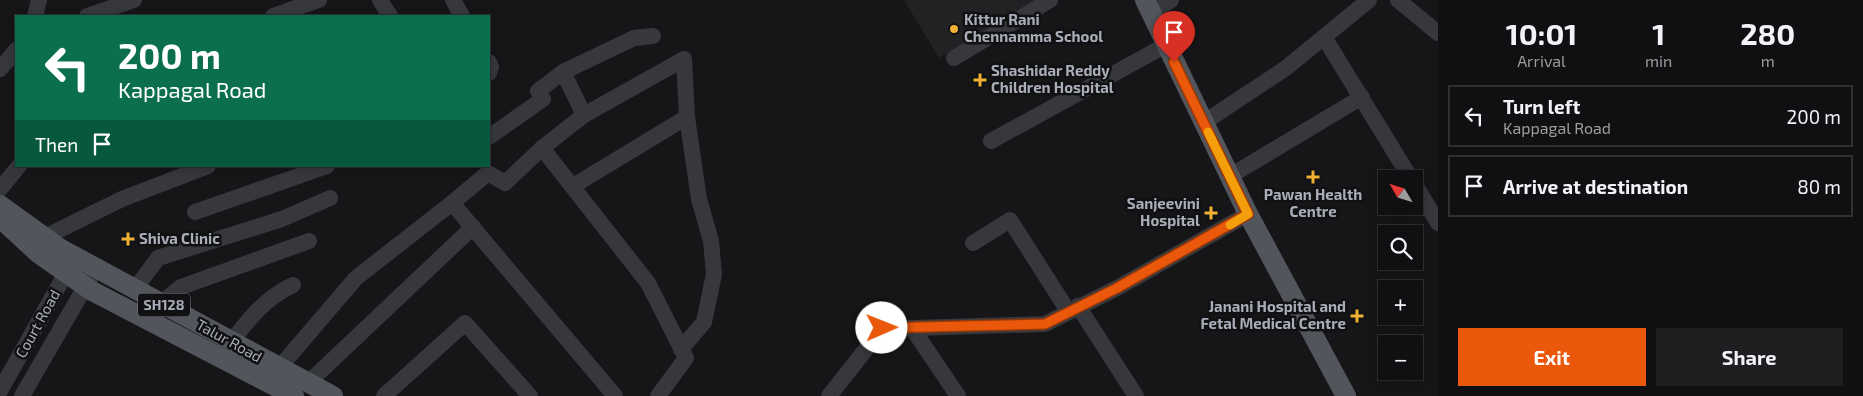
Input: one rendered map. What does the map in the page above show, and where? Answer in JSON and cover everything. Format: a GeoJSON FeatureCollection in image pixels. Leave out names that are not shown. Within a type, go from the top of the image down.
{"type":"FeatureCollection","features":[{"type":"Feature","properties":{"kind":"main road"},"geometry":{"type":"LineString","coordinates":[[1148,7],[1248,214],[1346,396]]}},
{"type":"Feature","properties":{"kind":"main road","name":"Talur Road"},"geometry":{"type":"LineString","coordinates":[[0,205],[45,237],[71,265],[86,287],[301,390],[333,396]]}},
{"type":"Feature","properties":{"kind":"main road","name":"Talur Road"},"geometry":{"type":"LineString","coordinates":[[0,218],[38,253],[71,265],[96,268],[279,368],[301,390]]}},
{"type":"Feature","properties":{"kind":"street"},"geometry":{"type":"LineString","coordinates":[[35,15],[39,0]]}},
{"type":"Feature","properties":{"kind":"street"},"geometry":{"type":"LineString","coordinates":[[90,15],[134,0]]}},
{"type":"Feature","properties":{"kind":"street"},"geometry":{"type":"LineString","coordinates":[[276,15],[319,0]]}},
{"type":"Feature","properties":{"kind":"street"},"geometry":{"type":"LineString","coordinates":[[380,0],[389,15]]}},
{"type":"Feature","properties":{"kind":"street"},"geometry":{"type":"LineString","coordinates":[[453,0],[461,15]]}},
{"type":"Feature","properties":{"kind":"street"},"geometry":{"type":"LineString","coordinates":[[954,58],[1050,0]]}},
{"type":"Feature","properties":{"kind":"street"},"geometry":{"type":"LineString","coordinates":[[1148,7],[1171,0]]}},
{"type":"Feature","properties":{"kind":"street"},"geometry":{"type":"LineString","coordinates":[[1204,123],[1286,68],[1369,0]]}},
{"type":"Feature","properties":{"kind":"street"},"geometry":{"type":"LineString","coordinates":[[1398,0],[1438,33]]}},
{"type":"Feature","properties":{"kind":"street"},"geometry":{"type":"LineString","coordinates":[[490,136],[543,99],[538,91],[563,72],[634,38],[653,36]]}},
{"type":"Feature","properties":{"kind":"street"},"geometry":{"type":"LineString","coordinates":[[1324,37],[1406,170]]}},
{"type":"Feature","properties":{"kind":"street"},"geometry":{"type":"LineString","coordinates":[[991,141],[1166,45]]}},
{"type":"Feature","properties":{"kind":"street"},"geometry":{"type":"LineString","coordinates":[[0,69],[15,51]]}},
{"type":"Feature","properties":{"kind":"street"},"geometry":{"type":"LineString","coordinates":[[279,368],[356,278],[452,203],[485,169],[504,182],[542,148],[584,115],[684,59],[687,117],[699,200],[710,242],[714,274],[704,322],[681,349]]}},
{"type":"Feature","properties":{"kind":"street"},"geometry":{"type":"LineString","coordinates":[[563,72],[584,115]]}},
{"type":"Feature","properties":{"kind":"street"},"geometry":{"type":"LineString","coordinates":[[1230,176],[1362,97]]}},
{"type":"Feature","properties":{"kind":"street"},"geometry":{"type":"LineString","coordinates":[[573,186],[687,117]]}},
{"type":"Feature","properties":{"kind":"street"},"geometry":{"type":"LineString","coordinates":[[542,148],[648,283],[686,358],[658,396]]}},
{"type":"Feature","properties":{"kind":"street"},"geometry":{"type":"LineString","coordinates":[[0,189],[17,167]]}},
{"type":"Feature","properties":{"kind":"street"},"geometry":{"type":"LineString","coordinates":[[45,237],[122,199],[205,167]]}},
{"type":"Feature","properties":{"kind":"street"},"geometry":{"type":"LineString","coordinates":[[195,212],[324,167]]}},
{"type":"Feature","properties":{"kind":"street"},"geometry":{"type":"LineString","coordinates":[[135,289],[158,258],[282,219],[330,198]]}},
{"type":"Feature","properties":{"kind":"street"},"geometry":{"type":"LineString","coordinates":[[1423,198],[1438,223]]}},
{"type":"Feature","properties":{"kind":"street"},"geometry":{"type":"LineString","coordinates":[[452,203],[615,396]]}},
{"type":"Feature","properties":{"kind":"street"},"geometry":{"type":"LineString","coordinates":[[830,396],[882,328],[1045,324],[1117,288],[1248,214]]}},
{"type":"Feature","properties":{"kind":"street"},"geometry":{"type":"LineString","coordinates":[[973,243],[1010,220],[1136,396]]}},
{"type":"Feature","properties":{"kind":"street"},"geometry":{"type":"LineString","coordinates":[[301,390],[473,227]]}},
{"type":"Feature","properties":{"kind":"street"},"geometry":{"type":"LineString","coordinates":[[160,303],[181,287],[309,241]]}},
{"type":"Feature","properties":{"kind":"street","name":"Court Road"},"geometry":{"type":"LineString","coordinates":[[0,391],[71,265]]}},
{"type":"Feature","properties":{"kind":"street","name":"Court Road"},"geometry":{"type":"LineString","coordinates":[[22,396],[96,268]]}},
{"type":"Feature","properties":{"kind":"street"},"geometry":{"type":"LineString","coordinates":[[231,342],[254,312],[277,292],[293,285]]}},
{"type":"Feature","properties":{"kind":"street"},"geometry":{"type":"LineString","coordinates":[[384,396],[465,323],[530,396]]}},
{"type":"Feature","properties":{"kind":"street"},"geometry":{"type":"LineString","coordinates":[[912,328],[958,396]]}},
{"type":"Feature","properties":{"kind":"shaded area","name":"Kittur Rani Chennamma School"},"geometry":{"type":"Polygon","coordinates":[[[904,0],[1035,0],[939,58],[904,0]]]}},
{"type":"Feature","properties":{"kind":"slow traffic"},"geometry":{"type":"LineString","coordinates":[[1208,132],[1248,214],[1230,225]]}},
{"type":"Feature","properties":{"kind":"place","name":"Kittur Rani Chennamma School"},"geometry":{"type":"Point","coordinates":[954,29]}},
{"type":"Feature","properties":{"kind":"place","name":"Shashidar Reddy Children Hospital"},"geometry":{"type":"Point","coordinates":[980,80]}},
{"type":"Feature","properties":{"kind":"place","name":"Pawan Health Centre"},"geometry":{"type":"Point","coordinates":[1313,177]}},
{"type":"Feature","properties":{"kind":"place","name":"Sanjeevini Hospital"},"geometry":{"type":"Point","coordinates":[1211,213]}},
{"type":"Feature","properties":{"kind":"place","name":"Shiva Clinic"},"geometry":{"type":"Point","coordinates":[128,239]}},
{"type":"Feature","properties":{"kind":"place","name":"Janani Hospital and Fetal Medical Centre"},"geometry":{"type":"Point","coordinates":[1357,316]}},
{"type":"Feature","properties":{"kind":"route"},"geometry":{"type":"LineString","coordinates":[[882,328],[1045,324],[1117,288],[1248,214],[1174,62]]}}]}
